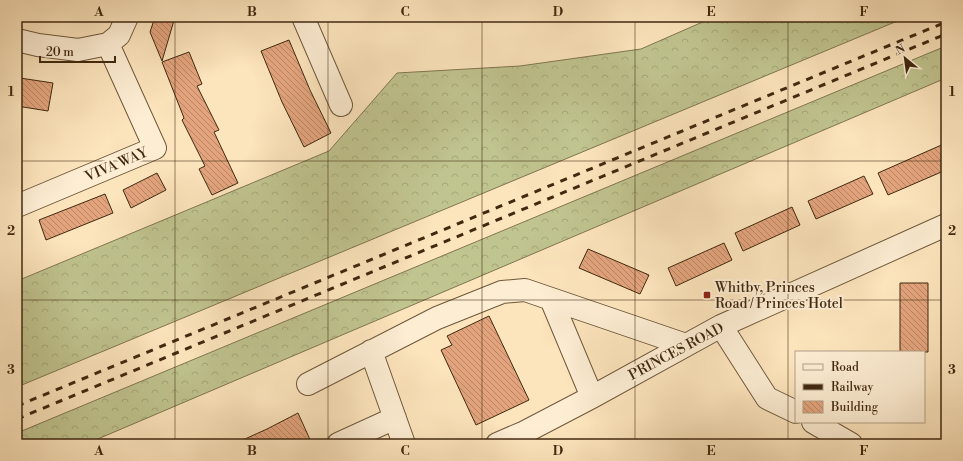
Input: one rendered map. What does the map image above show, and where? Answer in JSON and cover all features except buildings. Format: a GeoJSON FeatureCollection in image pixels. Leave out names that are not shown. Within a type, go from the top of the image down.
{"type":"FeatureCollection","features":[{"type":"Feature","properties":{"kind":"street"},"geometry":{"type":"LineString","coordinates":[[17,40],[38,45],[78,50],[108,44],[119,35],[127,17]]}},
{"type":"Feature","properties":{"kind":"street"},"geometry":{"type":"LineString","coordinates":[[303,17],[341,105]]}},
{"type":"Feature","properties":{"kind":"street","name":"VIVA WAY"},"geometry":{"type":"LineString","coordinates":[[17,206],[155,148],[108,44]]}},
{"type":"Feature","properties":{"kind":"street","name":"PRINCES ROAD"},"geometry":{"type":"LineString","coordinates":[[497,444],[525,432],[592,397],[721,326],[946,225]]}},
{"type":"Feature","properties":{"kind":"street"},"geometry":{"type":"LineString","coordinates":[[308,384],[437,318],[502,292],[525,290],[686,345]]}},
{"type":"Feature","properties":{"kind":"street"},"geometry":{"type":"LineString","coordinates":[[551,299],[592,397]]}},
{"type":"Feature","properties":{"kind":"street"},"geometry":{"type":"LineString","coordinates":[[721,326],[767,398],[795,412]]}},
{"type":"Feature","properties":{"kind":"street"},"geometry":{"type":"LineString","coordinates":[[371,351],[404,444]]}},
{"type":"Feature","properties":{"kind":"street"},"geometry":{"type":"LineString","coordinates":[[338,444],[395,418]]}},
{"type":"Feature","properties":{"kind":"street"},"geometry":{"type":"LineString","coordinates":[[815,423],[851,444]]}},
{"type":"Feature","properties":{"kind":"green space"},"geometry":{"type":"Polygon","coordinates":[[[714,17],[907,17],[17,387],[17,281],[329,151],[397,73],[520,66],[641,49],[714,17]]]}},
{"type":"Feature","properties":{"kind":"green space"},"geometry":{"type":"Polygon","coordinates":[[[946,46],[946,78],[86,444],[17,444],[17,433],[946,46]]]}},
{"type":"Feature","properties":{"kind":"railway"},"geometry":{"type":"LineString","coordinates":[[17,406],[946,22]]}},
{"type":"Feature","properties":{"kind":"railway"},"geometry":{"type":"LineString","coordinates":[[17,419],[946,34]]}},
{"type":"Feature","properties":{"kind":"place","name":"Whitby, Princes Road / Princes Hotel"},"geometry":{"type":"Point","coordinates":[707,295]}}]}
